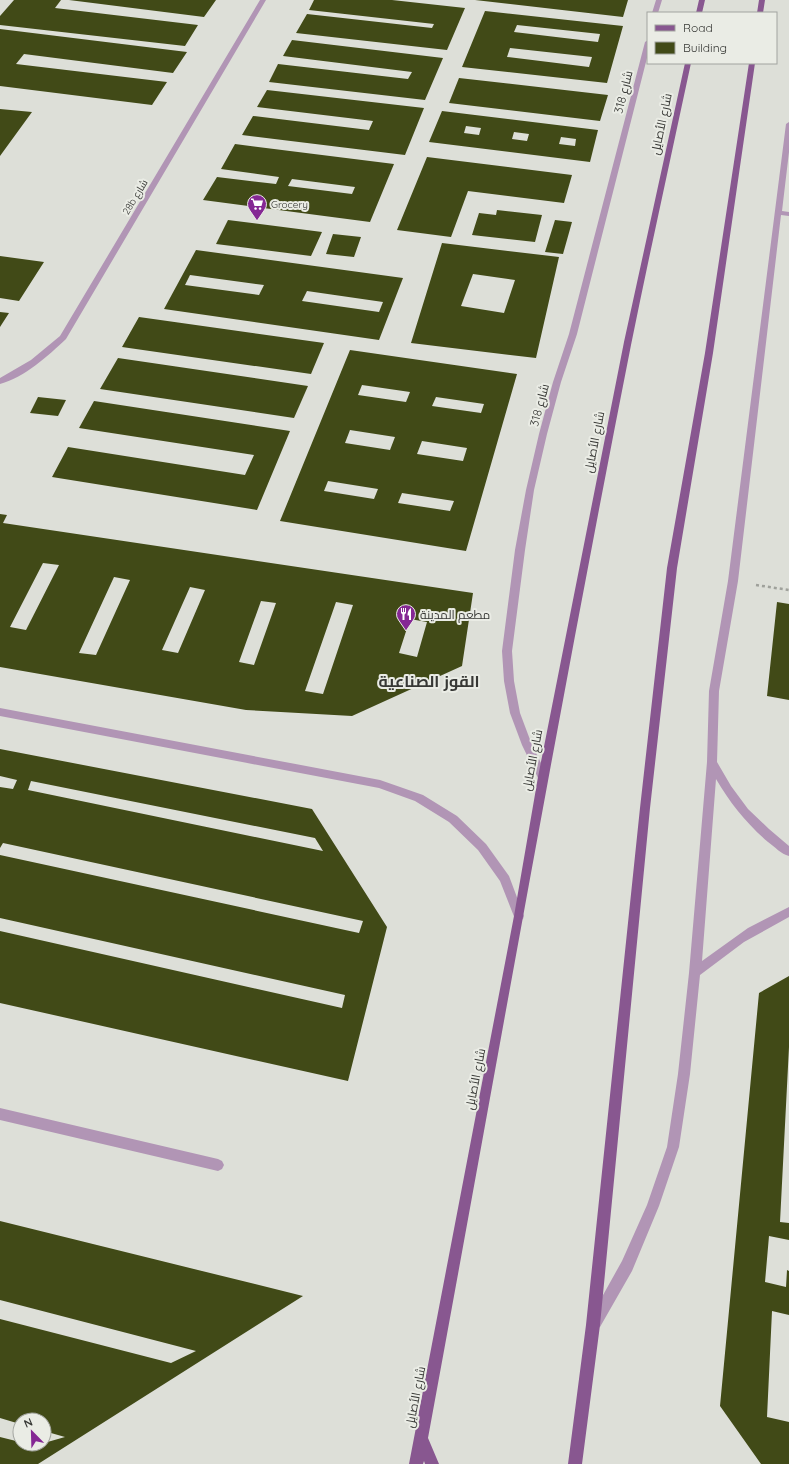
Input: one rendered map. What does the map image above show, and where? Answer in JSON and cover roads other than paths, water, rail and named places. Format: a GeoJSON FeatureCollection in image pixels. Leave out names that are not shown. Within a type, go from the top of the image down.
{"type":"FeatureCollection","features":[{"type":"Feature","properties":{"kind":"main road"},"geometry":{"type":"LineString","coordinates":[[699,12],[702,0]]}},
{"type":"Feature","properties":{"kind":"main road"},"geometry":{"type":"LineString","coordinates":[[760,12],[762,0]]}},
{"type":"Feature","properties":{"kind":"main road","name":"شارع الأصايل"},"geometry":{"type":"LineString","coordinates":[[416,1464],[519,916],[543,777],[628,342],[688,64]]}},
{"type":"Feature","properties":{"kind":"main road"},"geometry":{"type":"LineString","coordinates":[[575,1464],[593,1325],[645,808],[672,568],[709,353],[752,64]]}},
{"type":"Feature","properties":{"kind":"main road"},"geometry":{"type":"LineString","coordinates":[[421,1439],[432,1464]]}},
{"type":"Feature","properties":{"kind":"street","name":"28b شارع"},"geometry":{"type":"LineString","coordinates":[[0,381],[23,370],[63,337],[263,0]]}},
{"type":"Feature","properties":{"kind":"street"},"geometry":{"type":"LineString","coordinates":[[655,12],[659,0]]}},
{"type":"Feature","properties":{"kind":"street","name":"شارع 318"},"geometry":{"type":"LineString","coordinates":[[543,777],[526,745],[515,713],[509,681],[507,650],[518,565],[530,490],[543,434],[557,382],[573,334],[647,46]]}},
{"type":"Feature","properties":{"kind":"street"},"geometry":{"type":"LineString","coordinates":[[593,1325],[627,1266],[654,1206],[673,1147],[684,1074],[695,973],[712,762],[714,690],[733,581],[789,124]]}},
{"type":"Feature","properties":{"kind":"street"},"geometry":{"type":"LineString","coordinates":[[778,212],[789,214]]}},
{"type":"Feature","properties":{"kind":"street"},"geometry":{"type":"LineString","coordinates":[[0,712],[380,784],[419,798],[453,819],[482,847],[505,879],[519,916]]}},
{"type":"Feature","properties":{"kind":"street"},"geometry":{"type":"LineString","coordinates":[[712,762],[721,781],[738,806],[750,820],[789,852]]}},
{"type":"Feature","properties":{"kind":"street"},"geometry":{"type":"LineString","coordinates":[[695,973],[738,939],[789,912]]}},
{"type":"Feature","properties":{"kind":"street"},"geometry":{"type":"LineString","coordinates":[[0,1114],[218,1165]]}},
{"type":"Feature","properties":{"kind":"place","name":"Grocery"},"geometry":{"type":"Point","coordinates":[257,221]}},
{"type":"Feature","properties":{"kind":"place","name":"مطعم المدينة"},"geometry":{"type":"Point","coordinates":[406,631]}},
{"type":"Feature","properties":{"kind":"district","name":"القوز الصناعية"},"geometry":{"type":"Point","coordinates":[429,681]}}]}
